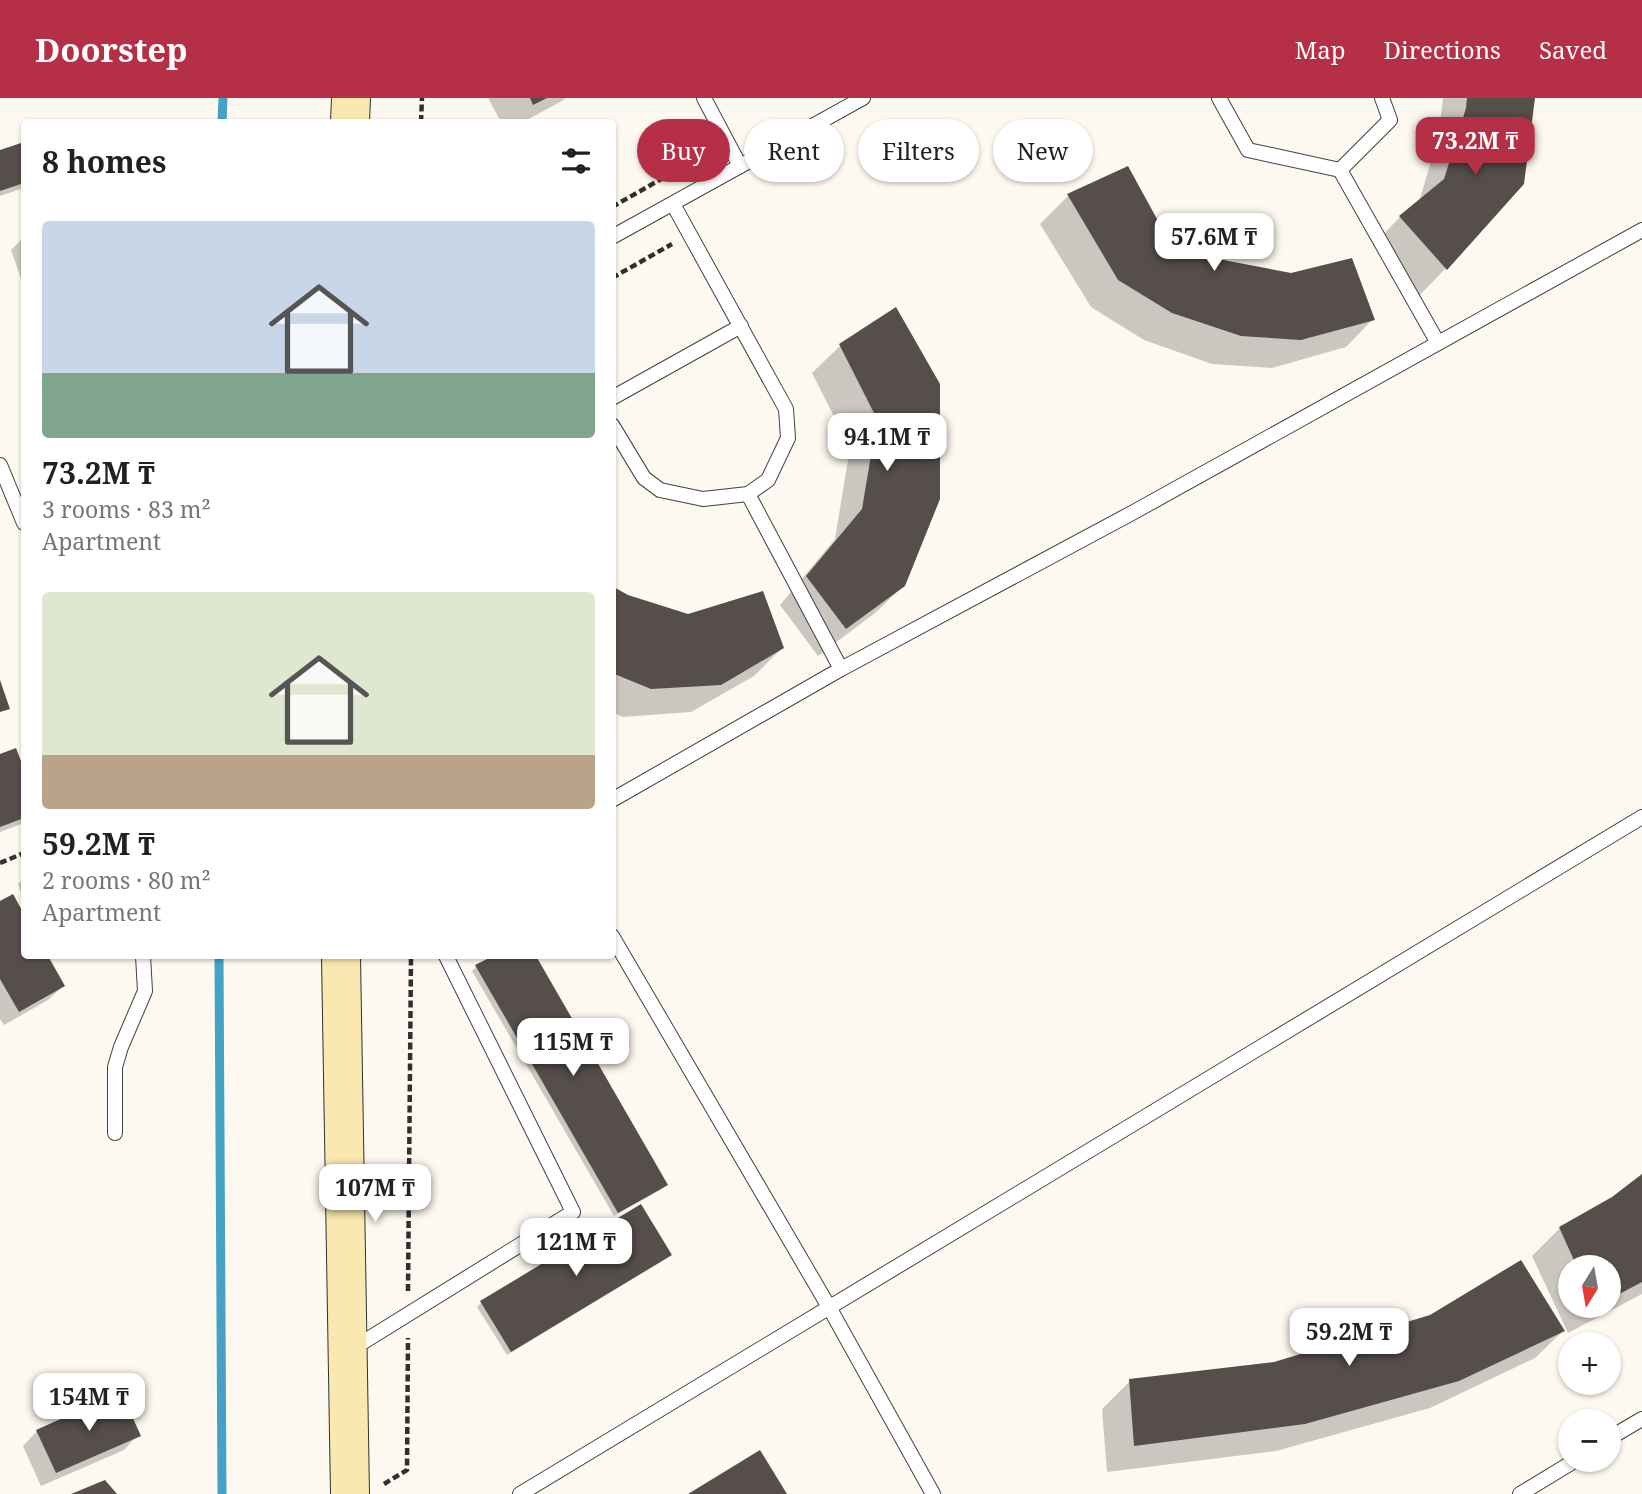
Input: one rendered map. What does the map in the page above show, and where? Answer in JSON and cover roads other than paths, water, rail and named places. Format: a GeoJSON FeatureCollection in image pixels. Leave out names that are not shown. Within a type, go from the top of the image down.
{"type":"FeatureCollection","features":[{"type":"Feature","properties":{"kind":"street"},"geometry":{"type":"LineString","coordinates":[[350,119],[351,98]]}},
{"type":"Feature","properties":{"kind":"street"},"geometry":{"type":"LineString","coordinates":[[341,959],[348,1352],[363,1491]]}},
{"type":"Feature","properties":{"kind":"lane"},"geometry":{"type":"LineString","coordinates":[[704,98],[740,166]]}},
{"type":"Feature","properties":{"kind":"lane"},"geometry":{"type":"LineString","coordinates":[[616,235],[863,98]]}},
{"type":"Feature","properties":{"kind":"lane"},"geometry":{"type":"LineString","coordinates":[[1219,98],[1248,150],[1340,170],[1438,343]]}},
{"type":"Feature","properties":{"kind":"lane"},"geometry":{"type":"LineString","coordinates":[[1340,170],[1390,120],[1382,98]]}},
{"type":"Feature","properties":{"kind":"lane"},"geometry":{"type":"LineString","coordinates":[[616,432],[644,478],[660,490],[703,499],[748,494],[768,480],[788,438],[786,409],[673,204]]}},
{"type":"Feature","properties":{"kind":"lane"},"geometry":{"type":"LineString","coordinates":[[616,798],[841,669],[1642,230]]}},
{"type":"Feature","properties":{"kind":"lane"},"geometry":{"type":"LineString","coordinates":[[616,396],[741,326]]}},
{"type":"Feature","properties":{"kind":"lane"},"geometry":{"type":"LineString","coordinates":[[0,465],[21,516]]}},
{"type":"Feature","properties":{"kind":"lane"},"geometry":{"type":"LineString","coordinates":[[748,494],[841,669]]}},
{"type":"Feature","properties":{"kind":"lane"},"geometry":{"type":"LineString","coordinates":[[520,1494],[1642,817]]}},
{"type":"Feature","properties":{"kind":"lane"},"geometry":{"type":"LineString","coordinates":[[616,943],[829,1307],[933,1494]]}},
{"type":"Feature","properties":{"kind":"lane"},"geometry":{"type":"LineString","coordinates":[[116,1133],[115,1067],[145,991],[143,959]]}},
{"type":"Feature","properties":{"kind":"lane"},"geometry":{"type":"LineString","coordinates":[[348,1352],[573,1212],[447,959]]}},
{"type":"Feature","properties":{"kind":"lane"},"geometry":{"type":"LineString","coordinates":[[1621,1431],[1642,1419]]}},
{"type":"Feature","properties":{"kind":"lane"},"geometry":{"type":"LineString","coordinates":[[1520,1494],[1558,1471]]}},
{"type":"Feature","properties":{"kind":"waterway"},"geometry":{"type":"LineString","coordinates":[[222,119],[223,98]]}},
{"type":"Feature","properties":{"kind":"waterway"},"geometry":{"type":"LineString","coordinates":[[219,959],[222,1494]]}}]}
